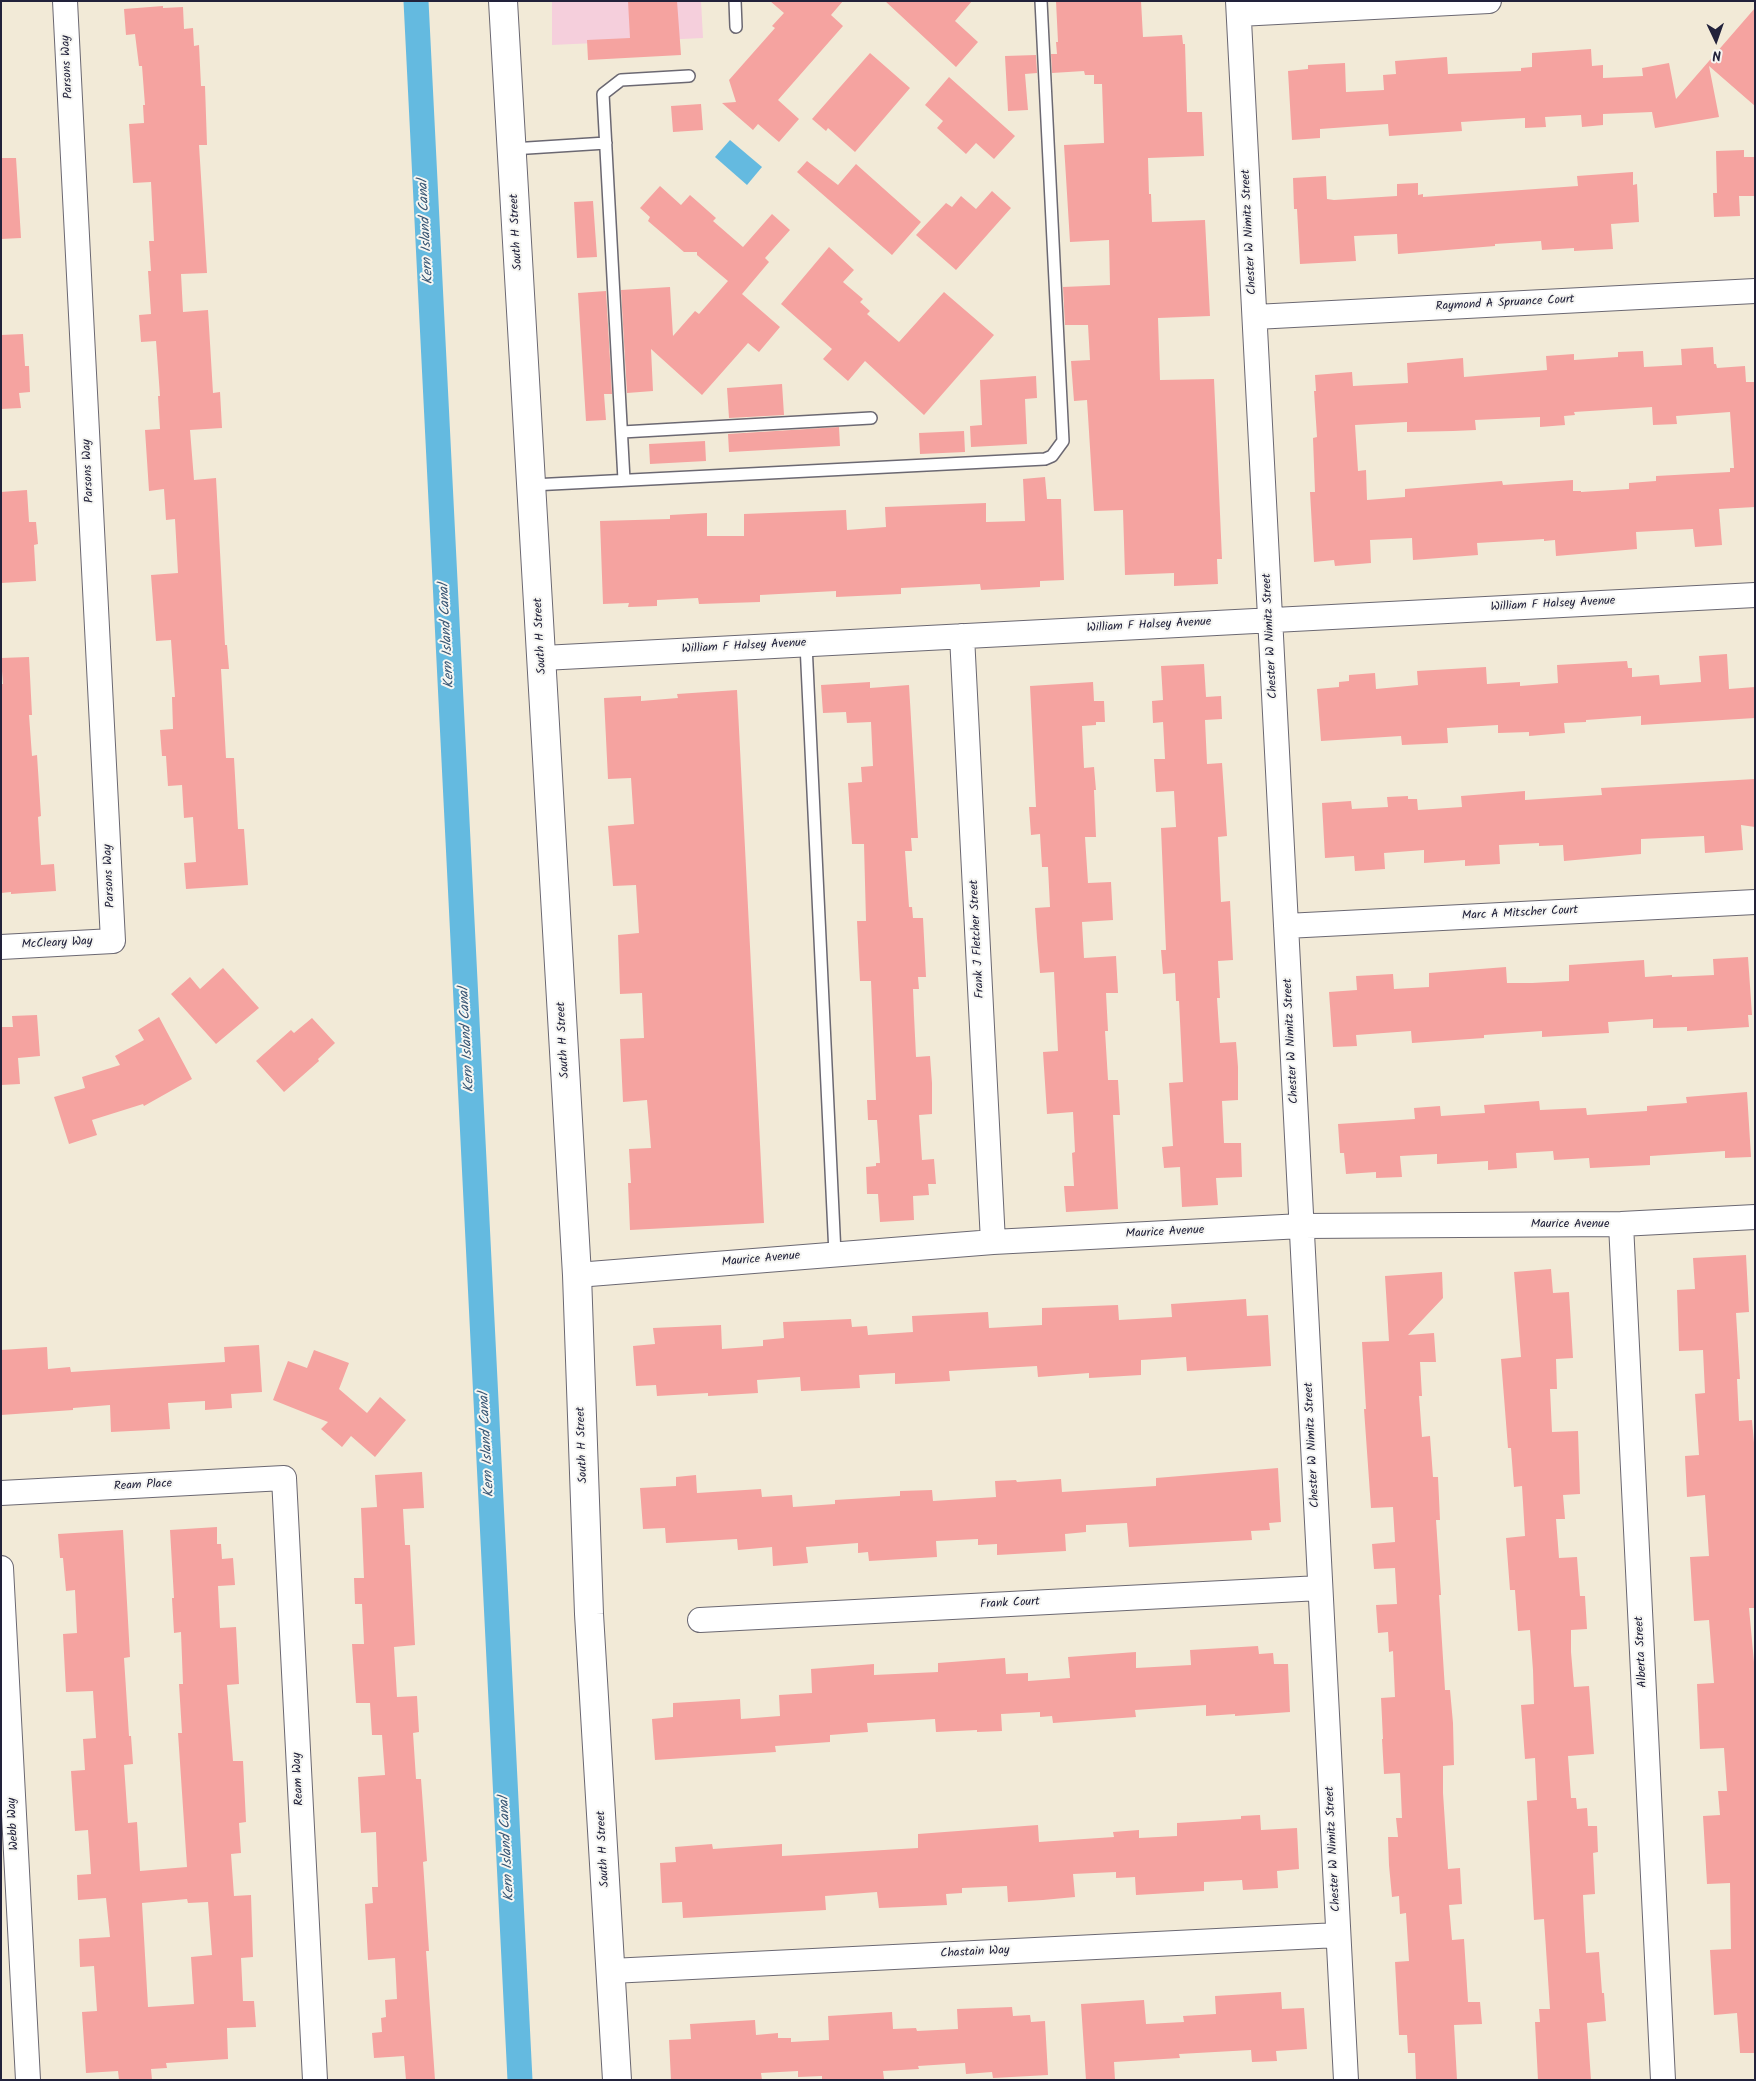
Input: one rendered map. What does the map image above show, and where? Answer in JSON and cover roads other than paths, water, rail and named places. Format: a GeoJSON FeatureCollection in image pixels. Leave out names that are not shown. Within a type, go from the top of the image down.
{"type":"FeatureCollection","features":[{"type":"Feature","properties":{"kind":"street","name":"Parsons Way"},"geometry":{"type":"LineString","coordinates":[[65,1],[113,941]]}},
{"type":"Feature","properties":{"kind":"street","name":"South H Street"},"geometry":{"type":"LineString","coordinates":[[504,1],[577,1275],[589,1614],[617,2080]]}},
{"type":"Feature","properties":{"kind":"street"},"geometry":{"type":"LineString","coordinates":[[1239,8],[1489,1]]}},
{"type":"Feature","properties":{"kind":"street","name":"Chester W Nimitz Street"},"geometry":{"type":"LineString","coordinates":[[1239,8],[1346,2080]]}},
{"type":"Feature","properties":{"kind":"street","name":"Raymond A Spruance Court"},"geometry":{"type":"LineString","coordinates":[[1255,317],[1755,291]]}},
{"type":"Feature","properties":{"kind":"street","name":"William F Halsey Avenue"},"geometry":{"type":"LineString","coordinates":[[543,658],[1755,595]]}},
{"type":"Feature","properties":{"kind":"street","name":"Frank J Fletcher Street"},"geometry":{"type":"LineString","coordinates":[[962,636],[993,1242]]}},
{"type":"Feature","properties":{"kind":"street","name":"Marc A Mitscher Court"},"geometry":{"type":"LineString","coordinates":[[1286,926],[1755,902]]}},
{"type":"Feature","properties":{"kind":"street","name":"McCleary Way"},"geometry":{"type":"LineString","coordinates":[[1,947],[113,941]]}},
{"type":"Feature","properties":{"kind":"street","name":"Maurice Avenue"},"geometry":{"type":"LineString","coordinates":[[577,1275],[993,1242],[1302,1226],[1621,1224],[1755,1217]]}},
{"type":"Feature","properties":{"kind":"street","name":"Alberta Street"},"geometry":{"type":"LineString","coordinates":[[1621,1224],[1663,2080]]}},
{"type":"Feature","properties":{"kind":"street","name":"Ream Place"},"geometry":{"type":"LineString","coordinates":[[1,1494],[284,1478]]}},
{"type":"Feature","properties":{"kind":"street","name":"Ream Way"},"geometry":{"type":"LineString","coordinates":[[284,1478],[315,2080]]}},
{"type":"Feature","properties":{"kind":"street","name":"Webb Way"},"geometry":{"type":"LineString","coordinates":[[1,1568],[7,1786],[28,2080]]}},
{"type":"Feature","properties":{"kind":"street","name":"Frank Court"},"geometry":{"type":"LineString","coordinates":[[700,1620],[1320,1588]]}},
{"type":"Feature","properties":{"kind":"street","name":"Chastain Way"},"geometry":{"type":"LineString","coordinates":[[611,1971],[1338,1935]]}},
{"type":"Feature","properties":{"kind":"lane"},"geometry":{"type":"LineString","coordinates":[[735,1],[736,27]]}},
{"type":"Feature","properties":{"kind":"lane"},"geometry":{"type":"LineString","coordinates":[[532,485],[1045,459],[1052,456],[1063,442],[1040,1]]}},
{"type":"Feature","properties":{"kind":"lane"},"geometry":{"type":"LineString","coordinates":[[624,480],[603,94],[621,80],[689,76]]}},
{"type":"Feature","properties":{"kind":"lane"},"geometry":{"type":"LineString","coordinates":[[512,149],[606,143]]}},
{"type":"Feature","properties":{"kind":"lane"},"geometry":{"type":"LineString","coordinates":[[622,432],[871,418]]}},
{"type":"Feature","properties":{"kind":"lane"},"geometry":{"type":"LineString","coordinates":[[806,644],[835,1254]]}},
{"type":"Feature","properties":{"kind":"water"},"geometry":{"type":"Polygon","coordinates":[[[730,140],[762,167],[747,185],[715,157],[730,140]]]}},
{"type":"Feature","properties":{"kind":"waterway","name":"Kern Island Canal"},"geometry":{"type":"LineString","coordinates":[[416,1],[520,2080]]}}]}
